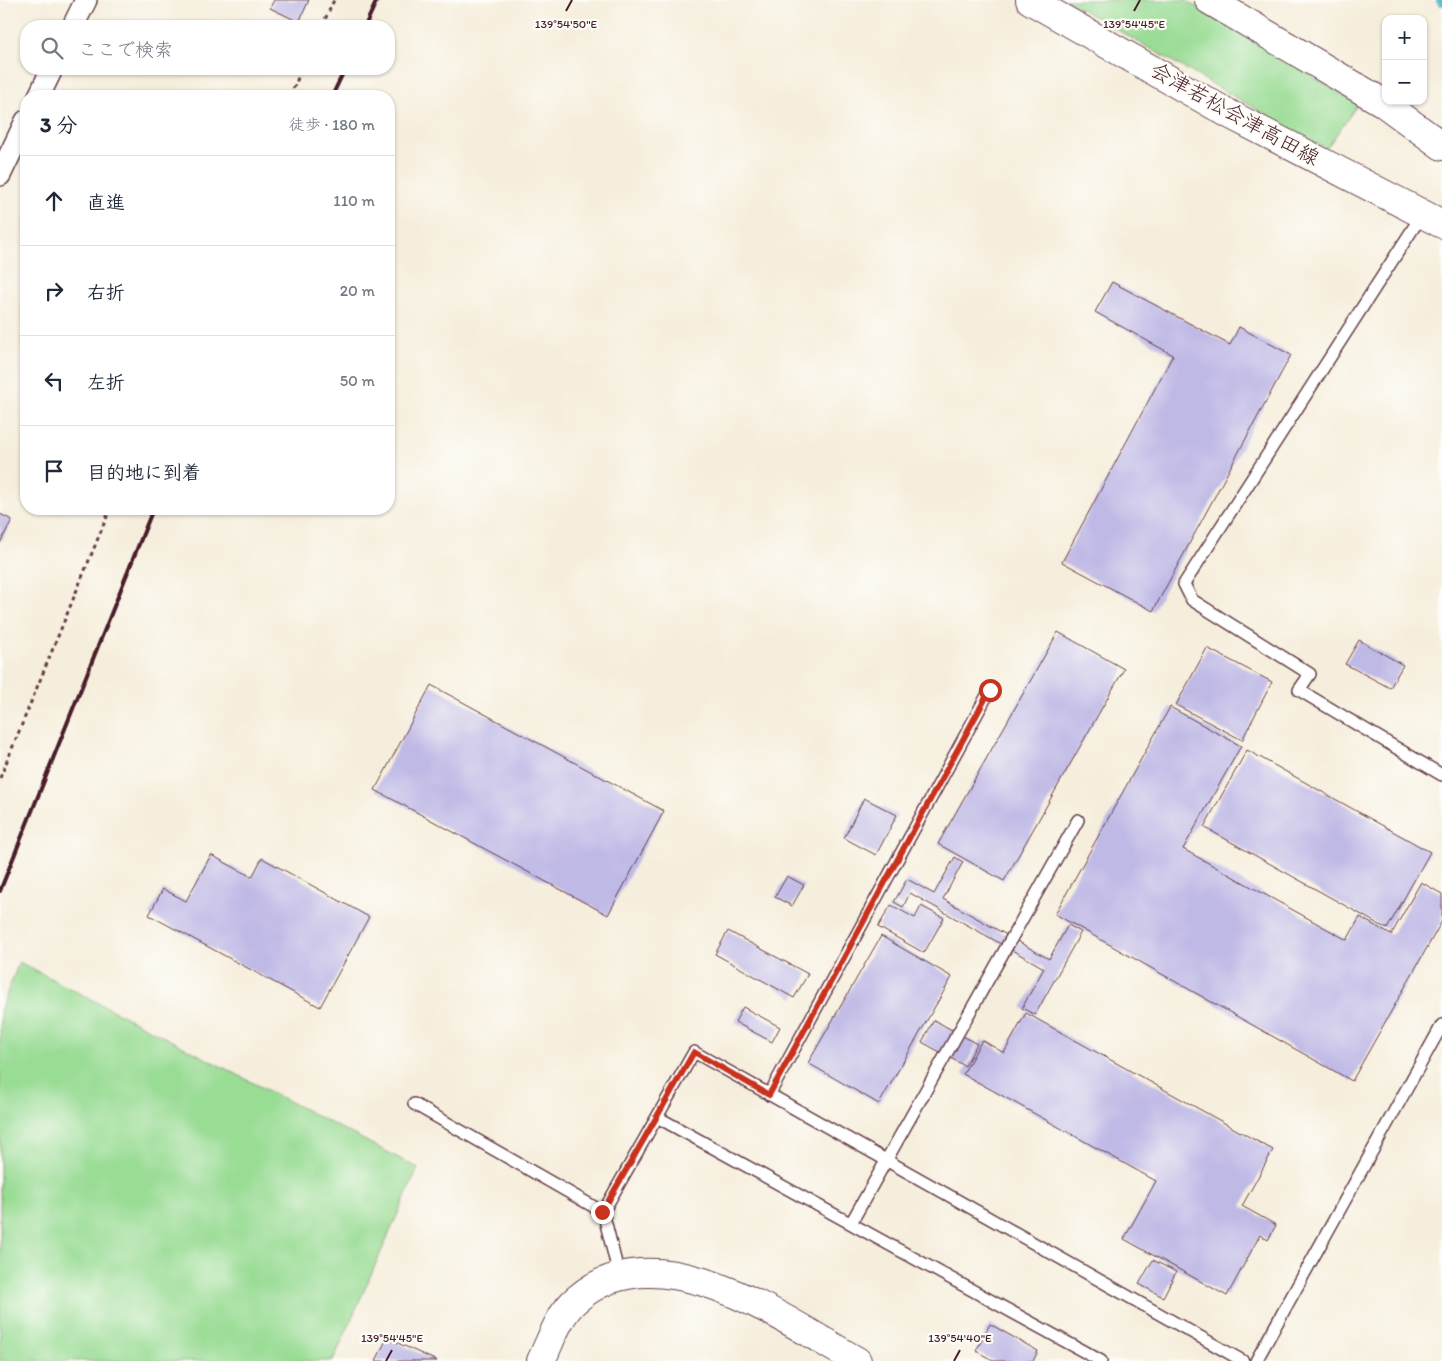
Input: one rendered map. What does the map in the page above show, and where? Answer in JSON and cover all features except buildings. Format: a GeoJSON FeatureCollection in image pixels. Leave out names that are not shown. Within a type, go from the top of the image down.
{"type":"FeatureCollection","features":[{"type":"Feature","properties":{"kind":"main road","name":"会津若松会津高田線"},"geometry":{"type":"LineString","coordinates":[[1030,0],[1231,115],[1433,220]]}},
{"type":"Feature","properties":{"kind":"main road"},"geometry":{"type":"LineString","coordinates":[[1209,0],[1382,102],[1442,146]]}},
{"type":"Feature","properties":{"kind":"main road"},"geometry":{"type":"LineString","coordinates":[[540,1361],[561,1319],[576,1300],[593,1287],[619,1275],[672,1274],[692,1277],[746,1298],[857,1361]]}},
{"type":"Feature","properties":{"kind":"street"},"geometry":{"type":"LineString","coordinates":[[76,20],[86,0]]}},
{"type":"Feature","properties":{"kind":"street"},"geometry":{"type":"LineString","coordinates":[[41,90],[49,75]]}},
{"type":"Feature","properties":{"kind":"street"},"geometry":{"type":"LineString","coordinates":[[0,174],[20,133]]}},
{"type":"Feature","properties":{"kind":"lane"},"geometry":{"type":"LineString","coordinates":[[1433,220],[1411,232],[1184,584],[1192,600],[1310,674],[1299,690],[1442,775]]}},
{"type":"Feature","properties":{"kind":"lane"},"geometry":{"type":"LineString","coordinates":[[769,1095],[990,690]]}},
{"type":"Feature","properties":{"kind":"lane"},"geometry":{"type":"LineString","coordinates":[[851,1223],[1078,820]]}},
{"type":"Feature","properties":{"kind":"lane"},"geometry":{"type":"LineString","coordinates":[[1256,1361],[1442,1025]]}},
{"type":"Feature","properties":{"kind":"lane"},"geometry":{"type":"LineString","coordinates":[[602,1212],[694,1052],[1243,1361]]}},
{"type":"Feature","properties":{"kind":"lane"},"geometry":{"type":"LineString","coordinates":[[414,1104],[602,1212],[619,1275]]}},
{"type":"Feature","properties":{"kind":"lane"},"geometry":{"type":"LineString","coordinates":[[657,1117],[1102,1361]]}},
{"type":"Feature","properties":{"kind":"path"},"geometry":{"type":"LineString","coordinates":[[325,20],[334,0]]}},
{"type":"Feature","properties":{"kind":"path"},"geometry":{"type":"LineString","coordinates":[[293,90],[299,75]]}},
{"type":"Feature","properties":{"kind":"path"},"geometry":{"type":"LineString","coordinates":[[0,778],[108,515]]}},
{"type":"Feature","properties":{"kind":"green space"},"geometry":{"type":"Polygon","coordinates":[[[1065,0],[1185,0],[1358,104],[1326,149],[1065,0]]]}},
{"type":"Feature","properties":{"kind":"green space"},"geometry":{"type":"Polygon","coordinates":[[[19,962],[418,1168],[333,1361],[0,1361],[0,1011],[19,962]]]}},
{"type":"Feature","properties":{"kind":"railway"},"geometry":{"type":"LineString","coordinates":[[368,20],[377,0]]}},
{"type":"Feature","properties":{"kind":"railway"},"geometry":{"type":"LineString","coordinates":[[335,90],[342,75]]}},
{"type":"Feature","properties":{"kind":"railway"},"geometry":{"type":"LineString","coordinates":[[0,891],[151,515]]}},
{"type":"Feature","properties":{"kind":"route"},"geometry":{"type":"LineString","coordinates":[[602,1212],[694,1052],[769,1095],[990,690]]}}]}
